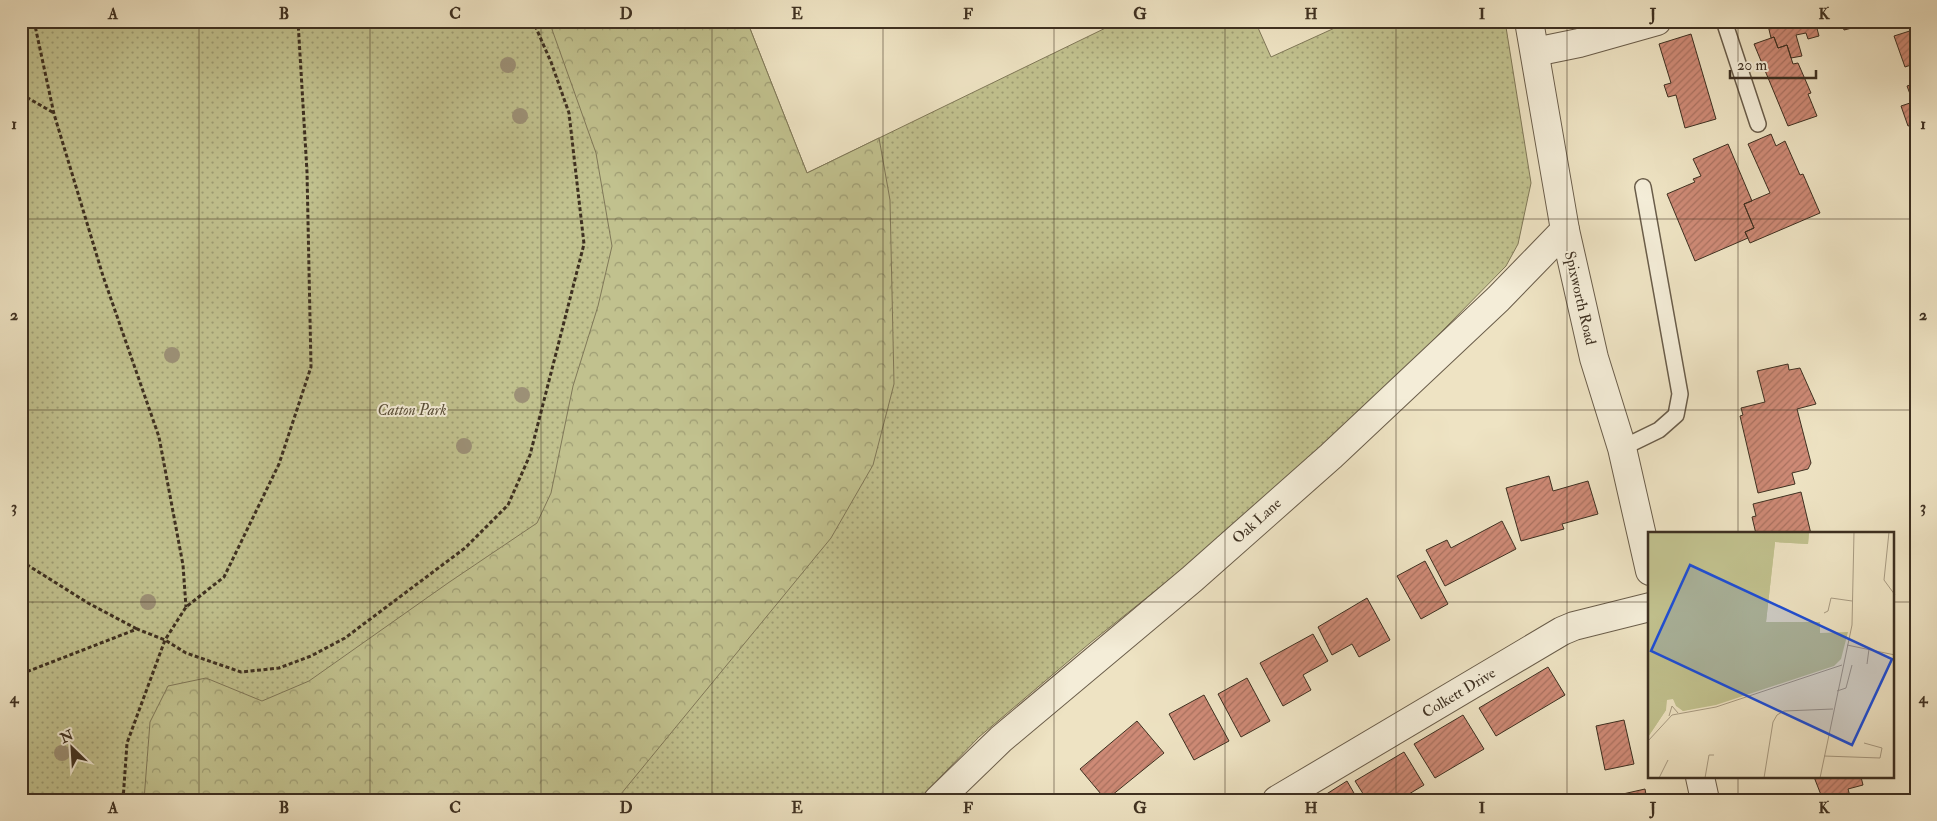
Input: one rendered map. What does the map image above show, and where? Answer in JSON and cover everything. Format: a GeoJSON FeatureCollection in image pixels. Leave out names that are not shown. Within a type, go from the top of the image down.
{"type":"FeatureCollection","features":[{"type":"Feature","properties":{"kind":"street","name":"Spixworth Road"},"geometry":{"type":"LineString","coordinates":[[1529,21],[1565,230],[1594,358],[1622,448],[1648,563]]}},
{"type":"Feature","properties":{"kind":"street"},"geometry":{"type":"LineString","coordinates":[[1535,52],[1579,43],[1657,21]]}},
{"type":"Feature","properties":{"kind":"street","name":"Oak Lane"},"geometry":{"type":"LineString","coordinates":[[938,800],[1001,739],[1185,585],[1331,456],[1498,299],[1565,230]]}},
{"type":"Feature","properties":{"kind":"street","name":"Colkett Drive"},"geometry":{"type":"LineString","coordinates":[[1276,800],[1562,631],[1574,626],[1648,608]]}},
{"type":"Feature","properties":{"kind":"street"},"geometry":{"type":"LineString","coordinates":[[1700,778],[1705,800]]}},
{"type":"Feature","properties":{"kind":"lane"},"geometry":{"type":"LineString","coordinates":[[1724,21],[1758,124]]}},
{"type":"Feature","properties":{"kind":"lane"},"geometry":{"type":"LineString","coordinates":[[1622,448],[1659,430],[1676,415],[1680,394],[1643,187]]}},
{"type":"Feature","properties":{"kind":"path"},"geometry":{"type":"LineString","coordinates":[[34,21],[54,114],[103,276],[159,437],[183,566],[186,607]]}},
{"type":"Feature","properties":{"kind":"path"},"geometry":{"type":"LineString","coordinates":[[123,800],[127,743],[165,640],[186,607],[224,577],[279,464],[311,366],[307,172],[298,21]]}},
{"type":"Feature","properties":{"kind":"path"},"geometry":{"type":"LineString","coordinates":[[21,561],[88,603],[137,629],[165,640],[186,653],[241,672],[278,668],[311,656],[345,638],[465,548],[508,505],[530,455],[584,244],[569,113],[551,62],[533,21]]}},
{"type":"Feature","properties":{"kind":"path"},"geometry":{"type":"LineString","coordinates":[[21,94],[54,114]]}},
{"type":"Feature","properties":{"kind":"path"},"geometry":{"type":"LineString","coordinates":[[21,674],[137,629]]}},
{"type":"Feature","properties":{"kind":"green space","name":"Catton Park"},"geometry":{"type":"Polygon","coordinates":[[[21,21],[747,21],[807,173],[1120,21],[1255,21],[1271,57],[1350,21],[1505,21],[1531,183],[1518,244],[1506,266],[1392,382],[1230,531],[1090,643],[979,737],[918,800],[21,800],[21,21]]]}},
{"type":"Feature","properties":{"kind":"green space"},"geometry":{"type":"Polygon","coordinates":[[[549,21],[747,21],[807,173],[879,138],[890,200],[894,384],[873,465],[831,538],[616,800],[144,800],[150,722],[168,686],[206,678],[262,701],[309,681],[537,523],[551,493],[573,386],[598,306],[612,246],[596,153],[549,21]]]}},
{"type":"Feature","properties":{"kind":"building"},"geometry":{"type":"Polygon","coordinates":[[[1271,21],[1290,21],[1274,28],[1271,21]]]}},
{"type":"Feature","properties":{"kind":"building"},"geometry":{"type":"Polygon","coordinates":[[[1767,21],[1815,21],[1819,36],[1808,39],[1806,33],[1796,35],[1802,56],[1791,58],[1787,45],[1778,48],[1774,37],[1771,38],[1767,21]]]}},
{"type":"Feature","properties":{"kind":"building"},"geometry":{"type":"Polygon","coordinates":[[[1841,21],[1876,21],[1876,22],[1844,30],[1841,21]]]}},
{"type":"Feature","properties":{"kind":"building"},"geometry":{"type":"Polygon","coordinates":[[[1916,29],[1915,77],[1911,65],[1905,67],[1894,36],[1916,29]]]}},
{"type":"Feature","properties":{"kind":"building"},"geometry":{"type":"Polygon","coordinates":[[[1691,34],[1716,119],[1685,128],[1676,95],[1668,97],[1664,85],[1671,83],[1659,44],[1691,34]]]}},
{"type":"Feature","properties":{"kind":"building"},"geometry":{"type":"Polygon","coordinates":[[[1774,37],[1778,48],[1787,45],[1793,64],[1798,63],[1811,93],[1808,94],[1817,116],[1788,126],[1754,44],[1774,37]]]}},
{"type":"Feature","properties":{"kind":"building"},"geometry":{"type":"Polygon","coordinates":[[[1916,83],[1916,124],[1908,126],[1901,106],[1913,102],[1907,86],[1916,83]]]}},
{"type":"Feature","properties":{"kind":"building"},"geometry":{"type":"Polygon","coordinates":[[[1771,134],[1776,146],[1785,141],[1800,175],[1803,174],[1820,213],[1750,243],[1745,232],[1754,228],[1744,204],[1770,193],[1748,144],[1771,134]]]}},
{"type":"Feature","properties":{"kind":"building"},"geometry":{"type":"Polygon","coordinates":[[[1728,144],[1752,201],[1744,204],[1754,228],[1745,232],[1748,238],[1695,261],[1667,194],[1695,182],[1693,179],[1701,176],[1693,159],[1728,144]]]}},
{"type":"Feature","properties":{"kind":"building"},"geometry":{"type":"Polygon","coordinates":[[[1788,364],[1789,370],[1800,368],[1816,404],[1797,409],[1811,463],[1808,469],[1792,473],[1795,484],[1758,493],[1740,416],[1743,415],[1741,408],[1765,402],[1757,371],[1788,364]]]}},
{"type":"Feature","properties":{"kind":"building"},"geometry":{"type":"Polygon","coordinates":[[[1549,476],[1553,491],[1588,481],[1598,514],[1562,524],[1564,529],[1521,541],[1506,488],[1549,476]]]}},
{"type":"Feature","properties":{"kind":"building"},"geometry":{"type":"Polygon","coordinates":[[[1801,492],[1811,532],[1756,532],[1752,517],[1756,516],[1753,504],[1801,492]]]}},
{"type":"Feature","properties":{"kind":"building"},"geometry":{"type":"Polygon","coordinates":[[[1502,521],[1516,549],[1445,586],[1426,550],[1447,540],[1451,548],[1502,521]]]}},
{"type":"Feature","properties":{"kind":"building"},"geometry":{"type":"Polygon","coordinates":[[[1425,561],[1448,604],[1421,619],[1397,576],[1425,561]]]}},
{"type":"Feature","properties":{"kind":"building"},"geometry":{"type":"Polygon","coordinates":[[[1367,598],[1390,640],[1359,657],[1352,644],[1332,655],[1318,627],[1367,598]]]}},
{"type":"Feature","properties":{"kind":"building"},"geometry":{"type":"Polygon","coordinates":[[[1313,634],[1328,661],[1303,675],[1311,690],[1283,706],[1260,663],[1313,634]]]}},
{"type":"Feature","properties":{"kind":"building"},"geometry":{"type":"Polygon","coordinates":[[[1548,667],[1565,695],[1496,736],[1479,708],[1548,667]]]}},
{"type":"Feature","properties":{"kind":"building"},"geometry":{"type":"Polygon","coordinates":[[[1247,678],[1270,721],[1241,737],[1218,694],[1247,678]]]}},
{"type":"Feature","properties":{"kind":"building"},"geometry":{"type":"Polygon","coordinates":[[[1204,695],[1229,741],[1194,760],[1169,714],[1204,695]]]}},
{"type":"Feature","properties":{"kind":"building"},"geometry":{"type":"Polygon","coordinates":[[[1463,715],[1484,749],[1435,778],[1414,744],[1463,715]]]}},
{"type":"Feature","properties":{"kind":"building"},"geometry":{"type":"Polygon","coordinates":[[[1624,720],[1634,764],[1605,770],[1596,726],[1624,720]]]}},
{"type":"Feature","properties":{"kind":"building"},"geometry":{"type":"Polygon","coordinates":[[[1137,721],[1164,753],[1106,800],[1080,769],[1137,721]]]}},
{"type":"Feature","properties":{"kind":"building"},"geometry":{"type":"Polygon","coordinates":[[[1404,752],[1424,785],[1399,800],[1367,800],[1355,781],[1404,752]]]}},
{"type":"Feature","properties":{"kind":"building"},"geometry":{"type":"Polygon","coordinates":[[[1814,778],[1861,778],[1863,785],[1848,789],[1851,800],[1823,800],[1814,778]]]}},
{"type":"Feature","properties":{"kind":"building"},"geometry":{"type":"Polygon","coordinates":[[[1347,781],[1358,800],[1317,800],[1347,781]]]}},
{"type":"Feature","properties":{"kind":"building"},"geometry":{"type":"Polygon","coordinates":[[[1645,789],[1647,800],[1615,800],[1614,796],[1645,789]]]}}]}
